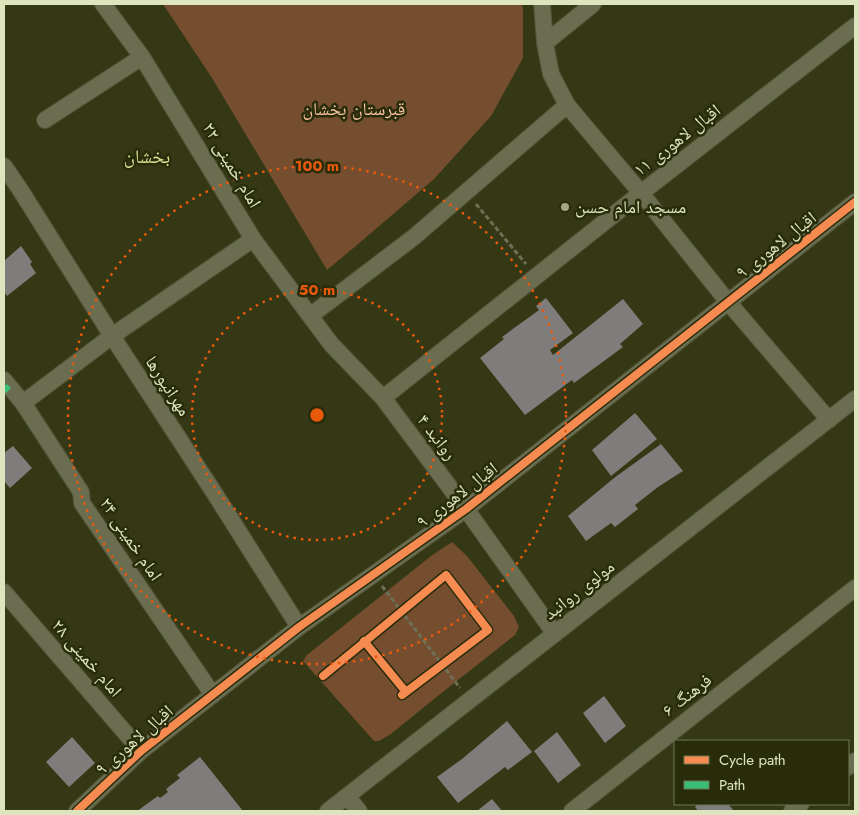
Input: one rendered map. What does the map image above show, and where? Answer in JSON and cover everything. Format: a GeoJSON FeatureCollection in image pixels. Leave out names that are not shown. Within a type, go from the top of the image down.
{"type":"FeatureCollection","features":[{"type":"Feature","properties":{"kind":"street","name":"امام خمینی ۲۲"},"geometry":{"type":"LineString","coordinates":[[104,4],[142,57],[253,239],[331,344]]}},
{"type":"Feature","properties":{"kind":"street"},"geometry":{"type":"LineString","coordinates":[[542,4],[545,43],[551,74],[567,105],[641,193],[728,302],[829,420]]}},
{"type":"Feature","properties":{"kind":"street"},"geometry":{"type":"LineString","coordinates":[[545,43],[593,4]]}},
{"type":"Feature","properties":{"kind":"street","name":"اقبال لاهوری ۱۱"},"geometry":{"type":"LineString","coordinates":[[383,398],[855,26]]}},
{"type":"Feature","properties":{"kind":"street"},"geometry":{"type":"LineString","coordinates":[[45,120],[142,57]]}},
{"type":"Feature","properties":{"kind":"street"},"geometry":{"type":"LineString","coordinates":[[310,316],[414,237],[567,105]]}},
{"type":"Feature","properties":{"kind":"street","name":"مهرانپورها"},"geometry":{"type":"LineString","coordinates":[[4,166],[299,627]]}},
{"type":"Feature","properties":{"kind":"street","name":"اقبال لاهوری ۹"},"geometry":{"type":"LineString","coordinates":[[77,811],[141,751],[299,627],[466,509],[855,202]]}},
{"type":"Feature","properties":{"kind":"street"},"geometry":{"type":"LineString","coordinates":[[23,404],[112,336],[253,239]]}},
{"type":"Feature","properties":{"kind":"street","name":"روانبد ۴"},"geometry":{"type":"LineString","coordinates":[[331,344],[383,398],[466,509],[555,634]]}},
{"type":"Feature","properties":{"kind":"street","name":"امام خمینی ۲۴"},"geometry":{"type":"LineString","coordinates":[[4,380],[23,404],[81,492],[82,503],[213,695]]}},
{"type":"Feature","properties":{"kind":"street","name":"مولوی روانبد"},"geometry":{"type":"LineString","coordinates":[[328,811],[855,399]]}},
{"type":"Feature","properties":{"kind":"street","name":"فرهنگ ۶"},"geometry":{"type":"LineString","coordinates":[[572,811],[855,588]]}},
{"type":"Feature","properties":{"kind":"street","name":"امام خمینی ۲۸"},"geometry":{"type":"LineString","coordinates":[[4,592],[141,751]]}},
{"type":"Feature","properties":{"kind":"street"},"geometry":{"type":"LineString","coordinates":[[348,796],[359,811]]}},
{"type":"Feature","properties":{"kind":"path"},"geometry":{"type":"LineString","coordinates":[[466,191],[536,276]]}},
{"type":"Feature","properties":{"kind":"path"},"geometry":{"type":"LineString","coordinates":[[374,574],[469,701]]}},
{"type":"Feature","properties":{"kind":"path"},"geometry":{"type":"LineString","coordinates":[[323,676],[446,574],[488,630],[402,695]]}},
{"type":"Feature","properties":{"kind":"path"},"geometry":{"type":"LineString","coordinates":[[364,642],[406,692]]}},
{"type":"Feature","properties":{"kind":"green space","name":"قبرستان بخشان"},"geometry":{"type":"Polygon","coordinates":[[[163,4],[522,4],[523,58],[491,116],[434,179],[327,270],[212,78],[163,4]]]}},
{"type":"Feature","properties":{"kind":"green space"},"geometry":{"type":"Polygon","coordinates":[[[452,542],[467,556],[514,616],[519,627],[515,635],[391,734],[379,741],[374,741],[303,661],[307,655],[431,556],[452,542]]]}},
{"type":"Feature","properties":{"kind":"building"},"geometry":{"type":"Polygon","coordinates":[[[21,246],[32,262],[30,264],[36,273],[7,296],[4,292],[4,261],[21,246]]]}},
{"type":"Feature","properties":{"kind":"building"},"geometry":{"type":"Polygon","coordinates":[[[546,298],[573,333],[550,350],[553,355],[623,299],[643,324],[620,344],[623,347],[574,383],[572,380],[525,415],[480,358],[504,339],[502,337],[539,310],[536,306],[546,298]]]}},
{"type":"Feature","properties":{"kind":"building"},"geometry":{"type":"Polygon","coordinates":[[[635,413],[657,439],[611,476],[592,450],[635,413]]]}},
{"type":"Feature","properties":{"kind":"building"},"geometry":{"type":"Polygon","coordinates":[[[661,444],[683,471],[635,505],[638,509],[615,527],[611,523],[586,541],[568,516],[614,478],[661,444]]]}},
{"type":"Feature","properties":{"kind":"building"},"geometry":{"type":"Polygon","coordinates":[[[13,446],[32,468],[10,488],[4,481],[4,453],[13,446]]]}},
{"type":"Feature","properties":{"kind":"building"},"geometry":{"type":"Polygon","coordinates":[[[604,696],[626,726],[605,743],[583,713],[604,696]]]}},
{"type":"Feature","properties":{"kind":"building"},"geometry":{"type":"Polygon","coordinates":[[[507,721],[532,752],[508,770],[505,767],[458,803],[437,777],[462,759],[507,721]]]}},
{"type":"Feature","properties":{"kind":"building"},"geometry":{"type":"Polygon","coordinates":[[[557,732],[581,765],[558,783],[534,751],[557,732]]]}},
{"type":"Feature","properties":{"kind":"building"},"geometry":{"type":"Polygon","coordinates":[[[72,737],[95,763],[69,787],[46,762],[72,737]]]}},
{"type":"Feature","properties":{"kind":"building"},"geometry":{"type":"Polygon","coordinates":[[[200,757],[243,811],[137,811],[158,796],[160,798],[168,792],[166,789],[180,778],[177,775],[200,757]]]}},
{"type":"Feature","properties":{"kind":"building"},"geometry":{"type":"Polygon","coordinates":[[[492,799],[502,811],[477,811],[492,799]]]}},
{"type":"Feature","properties":{"kind":"building"},"geometry":{"type":"Polygon","coordinates":[[[697,805],[729,805],[734,811],[698,811],[695,807],[697,805]]]}},
{"type":"Feature","properties":{"kind":"marked path"},"geometry":{"type":"LineString","coordinates":[[4,391],[9,386]]}},
{"type":"Feature","properties":{"kind":"cycle path"},"geometry":{"type":"LineString","coordinates":[[77,811],[141,751],[299,627],[466,509],[855,202]]}},
{"type":"Feature","properties":{"kind":"cycle path"},"geometry":{"type":"LineString","coordinates":[[323,676],[446,575],[488,630],[402,695]]}},
{"type":"Feature","properties":{"kind":"cycle path"},"geometry":{"type":"LineString","coordinates":[[364,641],[406,692]]}},
{"type":"Feature","properties":{"kind":"place","name":"مسجد امام حسن"},"geometry":{"type":"Point","coordinates":[565,207]}},
{"type":"Feature","properties":{"kind":"district","name":"بخشان"},"geometry":{"type":"Point","coordinates":[147,156]}}]}
